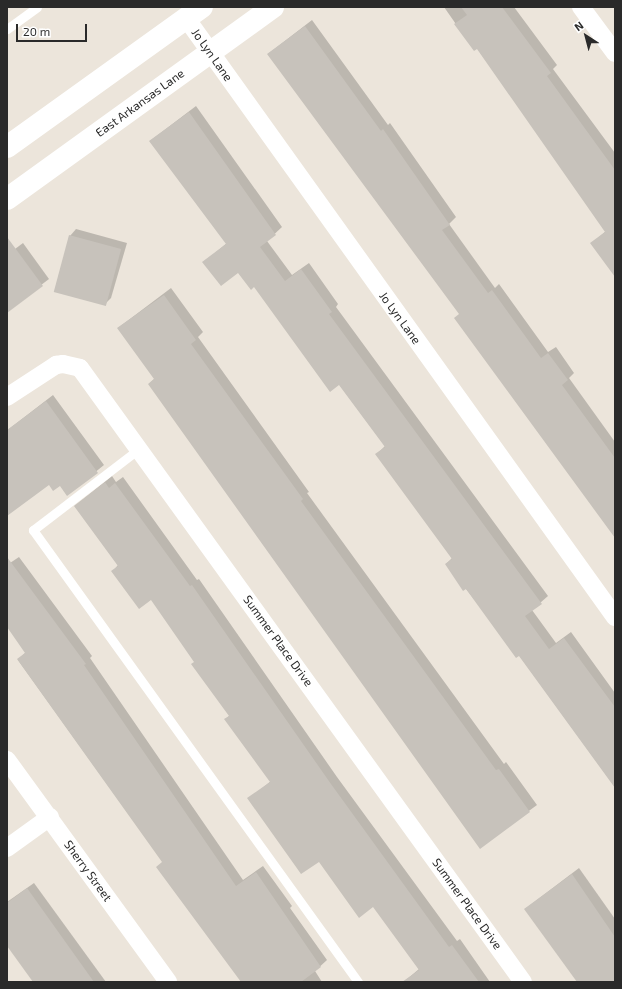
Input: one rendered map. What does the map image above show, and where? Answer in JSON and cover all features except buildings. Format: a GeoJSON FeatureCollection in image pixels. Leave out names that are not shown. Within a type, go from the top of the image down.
{"type":"FeatureCollection","features":[{"type":"Feature","properties":{"kind":"main road","name":"East Arkansas Lane"},"geometry":{"type":"LineString","coordinates":[[7,199],[273,7]]}},
{"type":"Feature","properties":{"kind":"main road"},"geometry":{"type":"LineString","coordinates":[[7,147],[194,13]]}},
{"type":"Feature","properties":{"kind":"street"},"geometry":{"type":"LineString","coordinates":[[580,7],[615,53]]}},
{"type":"Feature","properties":{"kind":"street","name":"Jo Lyn Lane"},"geometry":{"type":"LineString","coordinates":[[194,13],[210,53],[615,617]]}},
{"type":"Feature","properties":{"kind":"street","name":"Summer Place Drive"},"geometry":{"type":"LineString","coordinates":[[7,397],[56,365],[63,364],[80,368],[140,448],[523,982]]}},
{"type":"Feature","properties":{"kind":"street","name":"Sherry Street"},"geometry":{"type":"LineString","coordinates":[[7,760],[50,817],[168,982]]}},
{"type":"Feature","properties":{"kind":"street"},"geometry":{"type":"LineString","coordinates":[[7,848],[50,817]]}},
{"type":"Feature","properties":{"kind":"lane"},"geometry":{"type":"LineString","coordinates":[[7,29],[37,7]]}},
{"type":"Feature","properties":{"kind":"lane"},"geometry":{"type":"LineString","coordinates":[[140,448],[33,530],[358,982]]}}]}
